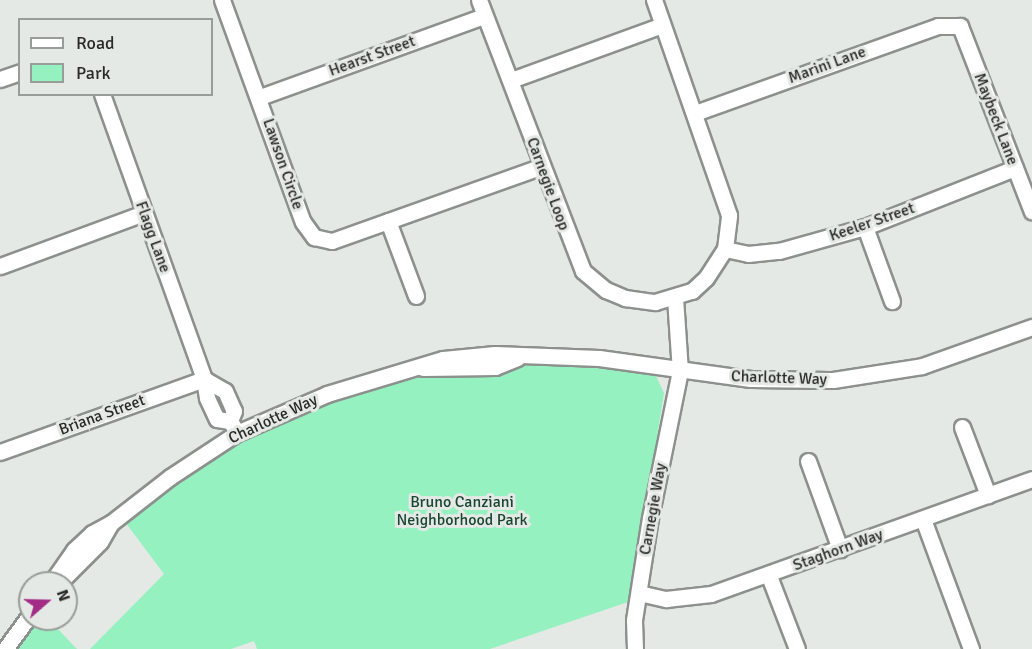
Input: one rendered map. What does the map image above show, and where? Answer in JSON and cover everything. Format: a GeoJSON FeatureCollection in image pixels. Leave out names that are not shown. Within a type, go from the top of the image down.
{"type":"FeatureCollection","features":[{"type":"Feature","properties":{"kind":"street","name":"Lawson Circle"},"geometry":{"type":"LineString","coordinates":[[222,0],[260,97],[303,222],[314,237],[332,241],[540,168]]}},
{"type":"Feature","properties":{"kind":"street","name":"Carnegie Loop"},"geometry":{"type":"LineString","coordinates":[[479,0],[511,80],[540,168],[583,271],[606,290],[625,298],[655,302],[675,298],[692,291],[706,278],[725,249],[729,215],[654,0]]}},
{"type":"Feature","properties":{"kind":"street","name":"Hearst Street"},"geometry":{"type":"LineString","coordinates":[[260,97],[484,16]]}},
{"type":"Feature","properties":{"kind":"street"},"geometry":{"type":"LineString","coordinates":[[511,80],[662,25]]}},
{"type":"Feature","properties":{"kind":"street","name":"Marini Lane"},"geometry":{"type":"LineString","coordinates":[[695,113],[938,26],[960,26]]}},
{"type":"Feature","properties":{"kind":"street","name":"Maybeck Lane"},"geometry":{"type":"LineString","coordinates":[[960,26],[1032,212]]}},
{"type":"Feature","properties":{"kind":"street"},"geometry":{"type":"LineString","coordinates":[[0,78],[18,73]]}},
{"type":"Feature","properties":{"kind":"street","name":"Flagg Lane"},"geometry":{"type":"LineString","coordinates":[[103,96],[217,419],[234,427]]}},
{"type":"Feature","properties":{"kind":"street","name":"Keeler Street"},"geometry":{"type":"LineString","coordinates":[[725,249],[748,254],[779,251],[865,227],[1015,168]]}},
{"type":"Feature","properties":{"kind":"street"},"geometry":{"type":"LineString","coordinates":[[0,266],[144,213]]}},
{"type":"Feature","properties":{"kind":"street"},"geometry":{"type":"LineString","coordinates":[[388,221],[416,296]]}},
{"type":"Feature","properties":{"kind":"street"},"geometry":{"type":"LineString","coordinates":[[865,227],[892,301]]}},
{"type":"Feature","properties":{"kind":"street"},"geometry":{"type":"LineString","coordinates":[[675,298],[680,371]]}},
{"type":"Feature","properties":{"kind":"street","name":"Charlotte Way"},"geometry":{"type":"LineString","coordinates":[[59,571],[74,550],[92,533],[111,523],[234,427],[327,394],[423,368],[443,359],[470,354],[598,358],[680,371],[800,381],[863,376],[922,366],[1032,327]]}},
{"type":"Feature","properties":{"kind":"street","name":"Carnegie Way"},"geometry":{"type":"LineString","coordinates":[[635,649],[634,620],[650,518],[680,371]]}},
{"type":"Feature","properties":{"kind":"street","name":"Briana Street"},"geometry":{"type":"LineString","coordinates":[[0,452],[204,378]]}},
{"type":"Feature","properties":{"kind":"street"},"geometry":{"type":"LineString","coordinates":[[962,427],[988,495]]}},
{"type":"Feature","properties":{"kind":"street"},"geometry":{"type":"LineString","coordinates":[[808,461],[840,549]]}},
{"type":"Feature","properties":{"kind":"street","name":"Staghorn Way"},"geometry":{"type":"LineString","coordinates":[[639,593],[694,599],[769,576],[1032,479]]}},
{"type":"Feature","properties":{"kind":"street"},"geometry":{"type":"LineString","coordinates":[[923,519],[970,649]]}},
{"type":"Feature","properties":{"kind":"street","name":"Charlotte Way"},"geometry":{"type":"LineString","coordinates":[[71,571],[100,542],[111,523]]}},
{"type":"Feature","properties":{"kind":"street"},"geometry":{"type":"LineString","coordinates":[[769,576],[797,649]]}},
{"type":"Feature","properties":{"kind":"street"},"geometry":{"type":"LineString","coordinates":[[4,649],[18,631]]}},
{"type":"Feature","properties":{"kind":"green space","name":"Bruno Canziani Neighborhood Park"},"geometry":{"type":"Polygon","coordinates":[[[517,364],[579,364],[656,376],[664,393],[631,601],[490,649],[257,649],[254,641],[231,649],[90,649],[164,574],[125,522],[209,459],[280,422],[348,396],[425,376],[494,371],[517,364]]]}},
{"type":"Feature","properties":{"kind":"green space"},"geometry":{"type":"Polygon","coordinates":[[[26,631],[60,631],[77,649],[13,649],[26,631]]]}}]}
